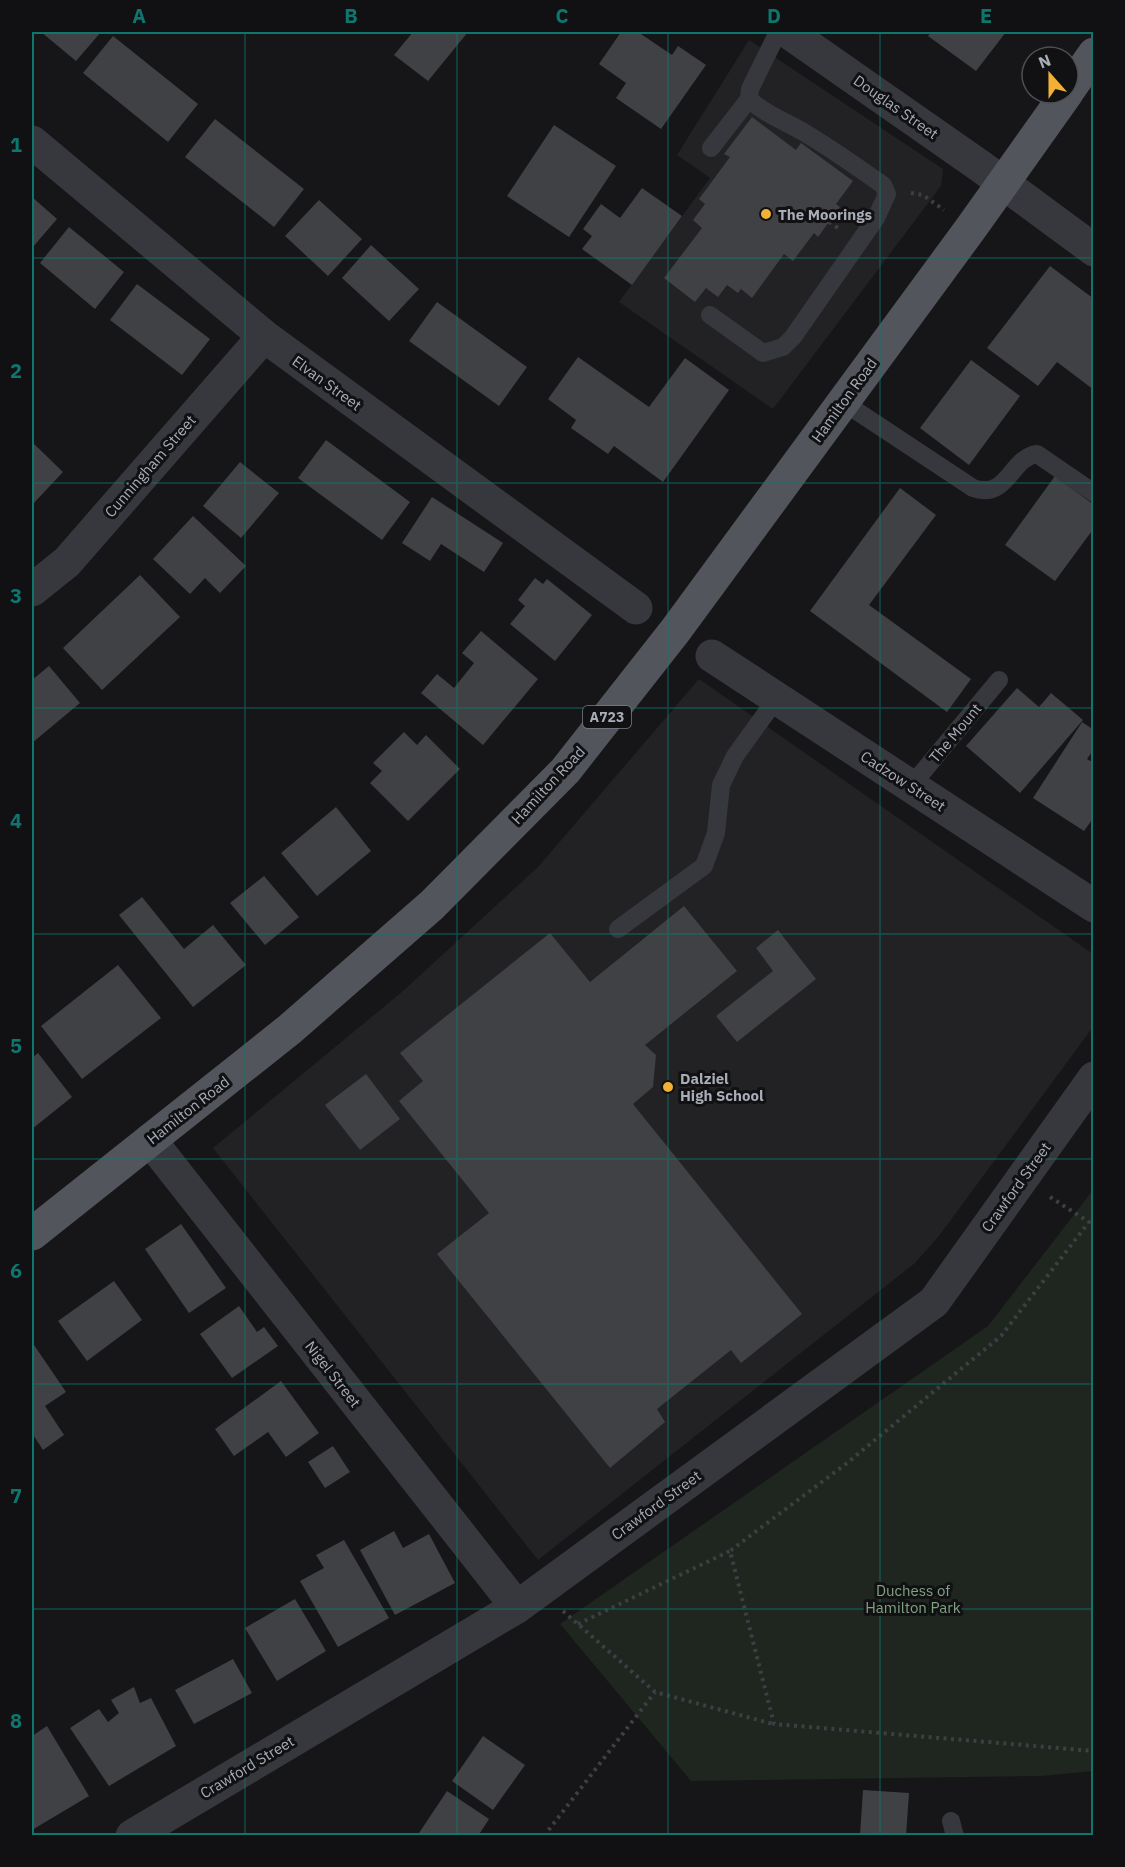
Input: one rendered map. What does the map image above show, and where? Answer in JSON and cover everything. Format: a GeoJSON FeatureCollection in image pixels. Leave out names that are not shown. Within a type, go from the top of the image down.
{"type":"FeatureCollection","features":[{"type":"Feature","properties":{"kind":"main road","name":"Hamilton Road"},"geometry":{"type":"LineString","coordinates":[[1080,74],[1094,54]]}},
{"type":"Feature","properties":{"kind":"main road","name":"Hamilton Road"},"geometry":{"type":"LineString","coordinates":[[32,1234],[290,1029],[432,905],[565,771],[675,631],[971,228],[1058,105]]}},
{"type":"Feature","properties":{"kind":"street","name":"Douglas Street"},"geometry":{"type":"LineString","coordinates":[[788,32],[1094,250]]}},
{"type":"Feature","properties":{"kind":"street","name":"Elvan Street"},"geometry":{"type":"LineString","coordinates":[[32,142],[264,336],[636,608]]}},
{"type":"Feature","properties":{"kind":"street","name":"Cunningham Street"},"geometry":{"type":"LineString","coordinates":[[32,590],[67,562],[264,336]]}},
{"type":"Feature","properties":{"kind":"street","name":"Cadzow Street"},"geometry":{"type":"LineString","coordinates":[[712,656],[1094,906]]}},
{"type":"Feature","properties":{"kind":"street","name":"Crawford Street"},"geometry":{"type":"LineString","coordinates":[[132,1836],[517,1607],[934,1302],[1094,1078]]}},
{"type":"Feature","properties":{"kind":"street","name":"Nigel Street"},"geometry":{"type":"LineString","coordinates":[[150,1140],[517,1607]]}},
{"type":"Feature","properties":{"kind":"lane"},"geometry":{"type":"LineString","coordinates":[[711,148],[749,99],[750,89],[778,32]]}},
{"type":"Feature","properties":{"kind":"lane"},"geometry":{"type":"LineString","coordinates":[[710,315],[763,353],[783,347],[793,337],[876,218],[887,190],[816,139],[780,118],[757,108],[749,99]]}},
{"type":"Feature","properties":{"kind":"lane"},"geometry":{"type":"LineString","coordinates":[[843,402],[973,488],[983,491],[1001,485],[1023,460],[1030,455],[1038,454],[1094,493]]}},
{"type":"Feature","properties":{"kind":"lane","name":"The Mount"},"geometry":{"type":"LineString","coordinates":[[911,786],[999,680]]}},
{"type":"Feature","properties":{"kind":"lane"},"geometry":{"type":"LineString","coordinates":[[618,929],[704,866],[716,833],[721,785],[735,756],[777,698]]}},
{"type":"Feature","properties":{"kind":"path"},"geometry":{"type":"LineString","coordinates":[[887,190],[923,195],[971,228]]}},
{"type":"Feature","properties":{"kind":"path"},"geometry":{"type":"LineString","coordinates":[[1021,1179],[1089,1222]]}},
{"type":"Feature","properties":{"kind":"path"},"geometry":{"type":"LineString","coordinates":[[578,1624],[729,1551],[847,1462],[1001,1335],[1094,1216]]}},
{"type":"Feature","properties":{"kind":"path"},"geometry":{"type":"LineString","coordinates":[[729,1551],[774,1724]]}},
{"type":"Feature","properties":{"kind":"path"},"geometry":{"type":"LineString","coordinates":[[544,1587],[578,1624],[655,1692],[774,1724],[1094,1751]]}},
{"type":"Feature","properties":{"kind":"path"},"geometry":{"type":"LineString","coordinates":[[544,1836],[655,1692]]}},
{"type":"Feature","properties":{"kind":"shaded area"},"geometry":{"type":"Polygon","coordinates":[[[749,40],[943,169],[941,186],[773,409],[619,302],[710,178],[677,155],[749,40]]]}},
{"type":"Feature","properties":{"kind":"shaded area","name":"Dalziel High School"},"geometry":{"type":"Polygon","coordinates":[[[699,679],[1093,954],[1093,1027],[939,1236],[915,1263],[538,1560],[213,1148],[403,991],[539,866],[699,679]]]}},
{"type":"Feature","properties":{"kind":"green space","name":"Duchess of Hamilton Park"},"geometry":{"type":"Polygon","coordinates":[[[1093,1190],[1093,1771],[1042,1776],[691,1781],[560,1624],[988,1326],[1093,1190]]]}},
{"type":"Feature","properties":{"kind":"building"},"geometry":{"type":"Polygon","coordinates":[[[41,32],[101,32],[76,61],[41,32]]]}},
{"type":"Feature","properties":{"kind":"building"},"geometry":{"type":"Polygon","coordinates":[[[413,32],[468,32],[428,81],[394,55],[413,32]]]}},
{"type":"Feature","properties":{"kind":"building"},"geometry":{"type":"Polygon","coordinates":[[[621,32],[638,32],[672,55],[678,46],[706,65],[661,129],[616,98],[626,83],[599,64],[621,32]]]}},
{"type":"Feature","properties":{"kind":"building"},"geometry":{"type":"Polygon","coordinates":[[[931,32],[1006,32],[976,71],[928,36],[931,32]]]}},
{"type":"Feature","properties":{"kind":"building"},"geometry":{"type":"Polygon","coordinates":[[[113,36],[198,104],[168,142],[83,73],[113,36]]]}},
{"type":"Feature","properties":{"kind":"building","name":"The Moorings"},"geometry":{"type":"Polygon","coordinates":[[[752,117],[796,150],[801,143],[853,181],[836,204],[840,207],[818,237],[814,233],[793,261],[784,254],[752,298],[741,289],[738,293],[727,285],[718,297],[706,288],[695,302],[664,278],[702,228],[693,220],[705,204],[699,199],[730,157],[724,154],[752,117]]]}},
{"type":"Feature","properties":{"kind":"building"},"geometry":{"type":"Polygon","coordinates":[[[215,119],[304,189],[274,227],[185,157],[215,119]]]}},
{"type":"Feature","properties":{"kind":"building"},"geometry":{"type":"Polygon","coordinates":[[[554,125],[616,166],[569,237],[507,196],[554,125]]]}},
{"type":"Feature","properties":{"kind":"building"},"geometry":{"type":"Polygon","coordinates":[[[642,188],[682,216],[632,285],[582,249],[592,236],[583,229],[601,204],[620,218],[642,188]]]}},
{"type":"Feature","properties":{"kind":"building"},"geometry":{"type":"Polygon","coordinates":[[[32,197],[57,219],[32,248],[32,197]]]}},
{"type":"Feature","properties":{"kind":"building"},"geometry":{"type":"Polygon","coordinates":[[[319,200],[362,239],[328,276],[285,236],[319,200]]]}},
{"type":"Feature","properties":{"kind":"building"},"geometry":{"type":"Polygon","coordinates":[[[69,227],[124,272],[95,309],[40,263],[69,227]]]}},
{"type":"Feature","properties":{"kind":"building"},"geometry":{"type":"Polygon","coordinates":[[[371,245],[419,289],[389,321],[342,278],[371,245]]]}},
{"type":"Feature","properties":{"kind":"building"},"geometry":{"type":"Polygon","coordinates":[[[1050,266],[1094,299],[1094,390],[1057,362],[1038,386],[987,348],[1050,266]]]}},
{"type":"Feature","properties":{"kind":"building"},"geometry":{"type":"Polygon","coordinates":[[[137,284],[210,339],[182,375],[110,320],[137,284]]]}},
{"type":"Feature","properties":{"kind":"building"},"geometry":{"type":"Polygon","coordinates":[[[437,302],[527,367],[499,406],[409,341],[437,302]]]}},
{"type":"Feature","properties":{"kind":"building"},"geometry":{"type":"Polygon","coordinates":[[[578,357],[649,407],[685,358],[729,390],[663,482],[614,446],[608,454],[571,428],[576,420],[548,399],[578,357]]]}},
{"type":"Feature","properties":{"kind":"building"},"geometry":{"type":"Polygon","coordinates":[[[971,360],[1020,396],[969,465],[920,428],[971,360]]]}},
{"type":"Feature","properties":{"kind":"building"},"geometry":{"type":"Polygon","coordinates":[[[326,440],[410,502],[382,540],[298,478],[326,440]]]}},
{"type":"Feature","properties":{"kind":"building"},"geometry":{"type":"Polygon","coordinates":[[[32,442],[63,472],[32,505],[32,442]]]}},
{"type":"Feature","properties":{"kind":"building"},"geometry":{"type":"Polygon","coordinates":[[[240,462],[279,493],[241,538],[203,506],[240,462]]]}},
{"type":"Feature","properties":{"kind":"building"},"geometry":{"type":"Polygon","coordinates":[[[1055,476],[1094,505],[1094,528],[1055,581],[1005,545],[1055,476]]]}},
{"type":"Feature","properties":{"kind":"building"},"geometry":{"type":"Polygon","coordinates":[[[900,488],[936,515],[869,605],[971,679],[947,712],[810,611],[900,488]]]}},
{"type":"Feature","properties":{"kind":"building"},"geometry":{"type":"Polygon","coordinates":[[[432,497],[503,543],[484,572],[441,544],[430,561],[402,543],[432,497]]]}},
{"type":"Feature","properties":{"kind":"building"},"geometry":{"type":"Polygon","coordinates":[[[193,516],[246,566],[220,593],[205,578],[190,594],[153,559],[193,516]]]}},
{"type":"Feature","properties":{"kind":"building"},"geometry":{"type":"Polygon","coordinates":[[[140,575],[180,617],[102,690],[63,648],[140,575]]]}},
{"type":"Feature","properties":{"kind":"building"},"geometry":{"type":"Polygon","coordinates":[[[535,578],[543,584],[547,579],[592,615],[555,661],[510,624],[525,606],[518,600],[535,578]]]}},
{"type":"Feature","properties":{"kind":"building"},"geometry":{"type":"Polygon","coordinates":[[[481,631],[538,679],[483,745],[421,693],[437,674],[454,688],[474,663],[462,653],[481,631]]]}},
{"type":"Feature","properties":{"kind":"building"},"geometry":{"type":"Polygon","coordinates":[[[49,666],[80,703],[32,743],[32,680],[49,666]]]}},
{"type":"Feature","properties":{"kind":"building"},"geometry":{"type":"Polygon","coordinates":[[[1017,688],[1039,707],[1051,693],[1083,720],[1020,793],[966,746],[1017,688]]]}},
{"type":"Feature","properties":{"kind":"building"},"geometry":{"type":"Polygon","coordinates":[[[1082,722],[1094,730],[1094,749],[1087,759],[1094,763],[1094,817],[1084,831],[1033,798],[1082,722]]]}},
{"type":"Feature","properties":{"kind":"building"},"geometry":{"type":"Polygon","coordinates":[[[404,732],[417,745],[426,735],[460,769],[408,821],[370,783],[382,771],[373,763],[404,732]]]}},
{"type":"Feature","properties":{"kind":"building"},"geometry":{"type":"Polygon","coordinates":[[[336,807],[371,851],[317,896],[281,853],[336,807]]]}},
{"type":"Feature","properties":{"kind":"building"},"geometry":{"type":"Polygon","coordinates":[[[264,876],[299,917],[265,945],[230,903],[264,876]]]}},
{"type":"Feature","properties":{"kind":"building"},"geometry":{"type":"Polygon","coordinates":[[[142,897],[184,949],[213,925],[246,965],[193,1007],[119,915],[142,897]]]}},
{"type":"Feature","properties":{"kind":"building","name":"Dalziel High School"},"geometry":{"type":"Polygon","coordinates":[[[684,906],[737,971],[645,1045],[656,1055],[653,1087],[633,1104],[802,1314],[741,1363],[731,1350],[657,1409],[665,1422],[610,1468],[437,1254],[489,1213],[399,1101],[423,1081],[400,1053],[550,933],[590,982],[684,906]]]}},
{"type":"Feature","properties":{"kind":"building"},"geometry":{"type":"Polygon","coordinates":[[[778,930],[816,979],[737,1042],[716,1016],[773,971],[756,948],[778,930]]]}},
{"type":"Feature","properties":{"kind":"building"},"geometry":{"type":"Polygon","coordinates":[[[118,965],[161,1018],[82,1079],[41,1026],[118,965]]]}},
{"type":"Feature","properties":{"kind":"building"},"geometry":{"type":"Polygon","coordinates":[[[38,1053],[72,1097],[32,1129],[32,1058],[38,1053]]]}},
{"type":"Feature","properties":{"kind":"building"},"geometry":{"type":"Polygon","coordinates":[[[366,1074],[400,1119],[360,1150],[325,1105],[366,1074]]]}},
{"type":"Feature","properties":{"kind":"building"},"geometry":{"type":"Polygon","coordinates":[[[181,1224],[226,1288],[189,1313],[145,1249],[181,1224]]]}},
{"type":"Feature","properties":{"kind":"building"},"geometry":{"type":"Polygon","coordinates":[[[114,1281],[142,1320],[87,1361],[58,1321],[114,1281]]]}},
{"type":"Feature","properties":{"kind":"building"},"geometry":{"type":"Polygon","coordinates":[[[239,1306],[257,1332],[264,1327],[278,1346],[232,1378],[200,1334],[239,1306]]]}},
{"type":"Feature","properties":{"kind":"building"},"geometry":{"type":"Polygon","coordinates":[[[34,1345],[66,1392],[45,1406],[64,1435],[43,1450],[32,1433],[32,1347],[34,1345]]]}},
{"type":"Feature","properties":{"kind":"building"},"geometry":{"type":"Polygon","coordinates":[[[281,1381],[319,1433],[286,1457],[268,1432],[234,1456],[215,1429],[281,1381]]]}},
{"type":"Feature","properties":{"kind":"building"},"geometry":{"type":"Polygon","coordinates":[[[333,1446],[350,1472],[325,1488],[308,1462],[333,1446]]]}},
{"type":"Feature","properties":{"kind":"building"},"geometry":{"type":"Polygon","coordinates":[[[394,1531],[403,1548],[429,1534],[455,1583],[395,1615],[360,1550],[394,1531]]]}},
{"type":"Feature","properties":{"kind":"building"},"geometry":{"type":"Polygon","coordinates":[[[344,1540],[389,1618],[338,1647],[300,1581],[324,1568],[316,1555],[344,1540]]]}},
{"type":"Feature","properties":{"kind":"building"},"geometry":{"type":"Polygon","coordinates":[[[295,1599],[326,1651],[277,1681],[245,1628],[295,1599]]]}},
{"type":"Feature","properties":{"kind":"building"},"geometry":{"type":"Polygon","coordinates":[[[233,1659],[252,1693],[194,1724],[175,1690],[233,1659]]]}},
{"type":"Feature","properties":{"kind":"building"},"geometry":{"type":"Polygon","coordinates":[[[134,1687],[140,1703],[151,1698],[176,1746],[109,1786],[70,1728],[99,1709],[108,1722],[119,1713],[111,1700],[134,1687]]]}},
{"type":"Feature","properties":{"kind":"building"},"geometry":{"type":"Polygon","coordinates":[[[47,1726],[89,1796],[32,1830],[32,1736],[47,1726]]]}},
{"type":"Feature","properties":{"kind":"building"},"geometry":{"type":"Polygon","coordinates":[[[483,1736],[525,1765],[493,1810],[452,1781],[483,1736]]]}},
{"type":"Feature","properties":{"kind":"building"},"geometry":{"type":"Polygon","coordinates":[[[863,1790],[909,1793],[906,1836],[860,1835],[863,1790]]]}},
{"type":"Feature","properties":{"kind":"building"},"geometry":{"type":"Polygon","coordinates":[[[447,1791],[489,1819],[478,1836],[417,1836],[447,1791]]]}},
{"type":"Feature","properties":{"kind":"place","name":"The Moorings"},"geometry":{"type":"Point","coordinates":[766,214]}},
{"type":"Feature","properties":{"kind":"place","name":"Dalziel High School"},"geometry":{"type":"Point","coordinates":[668,1087]}}]}
